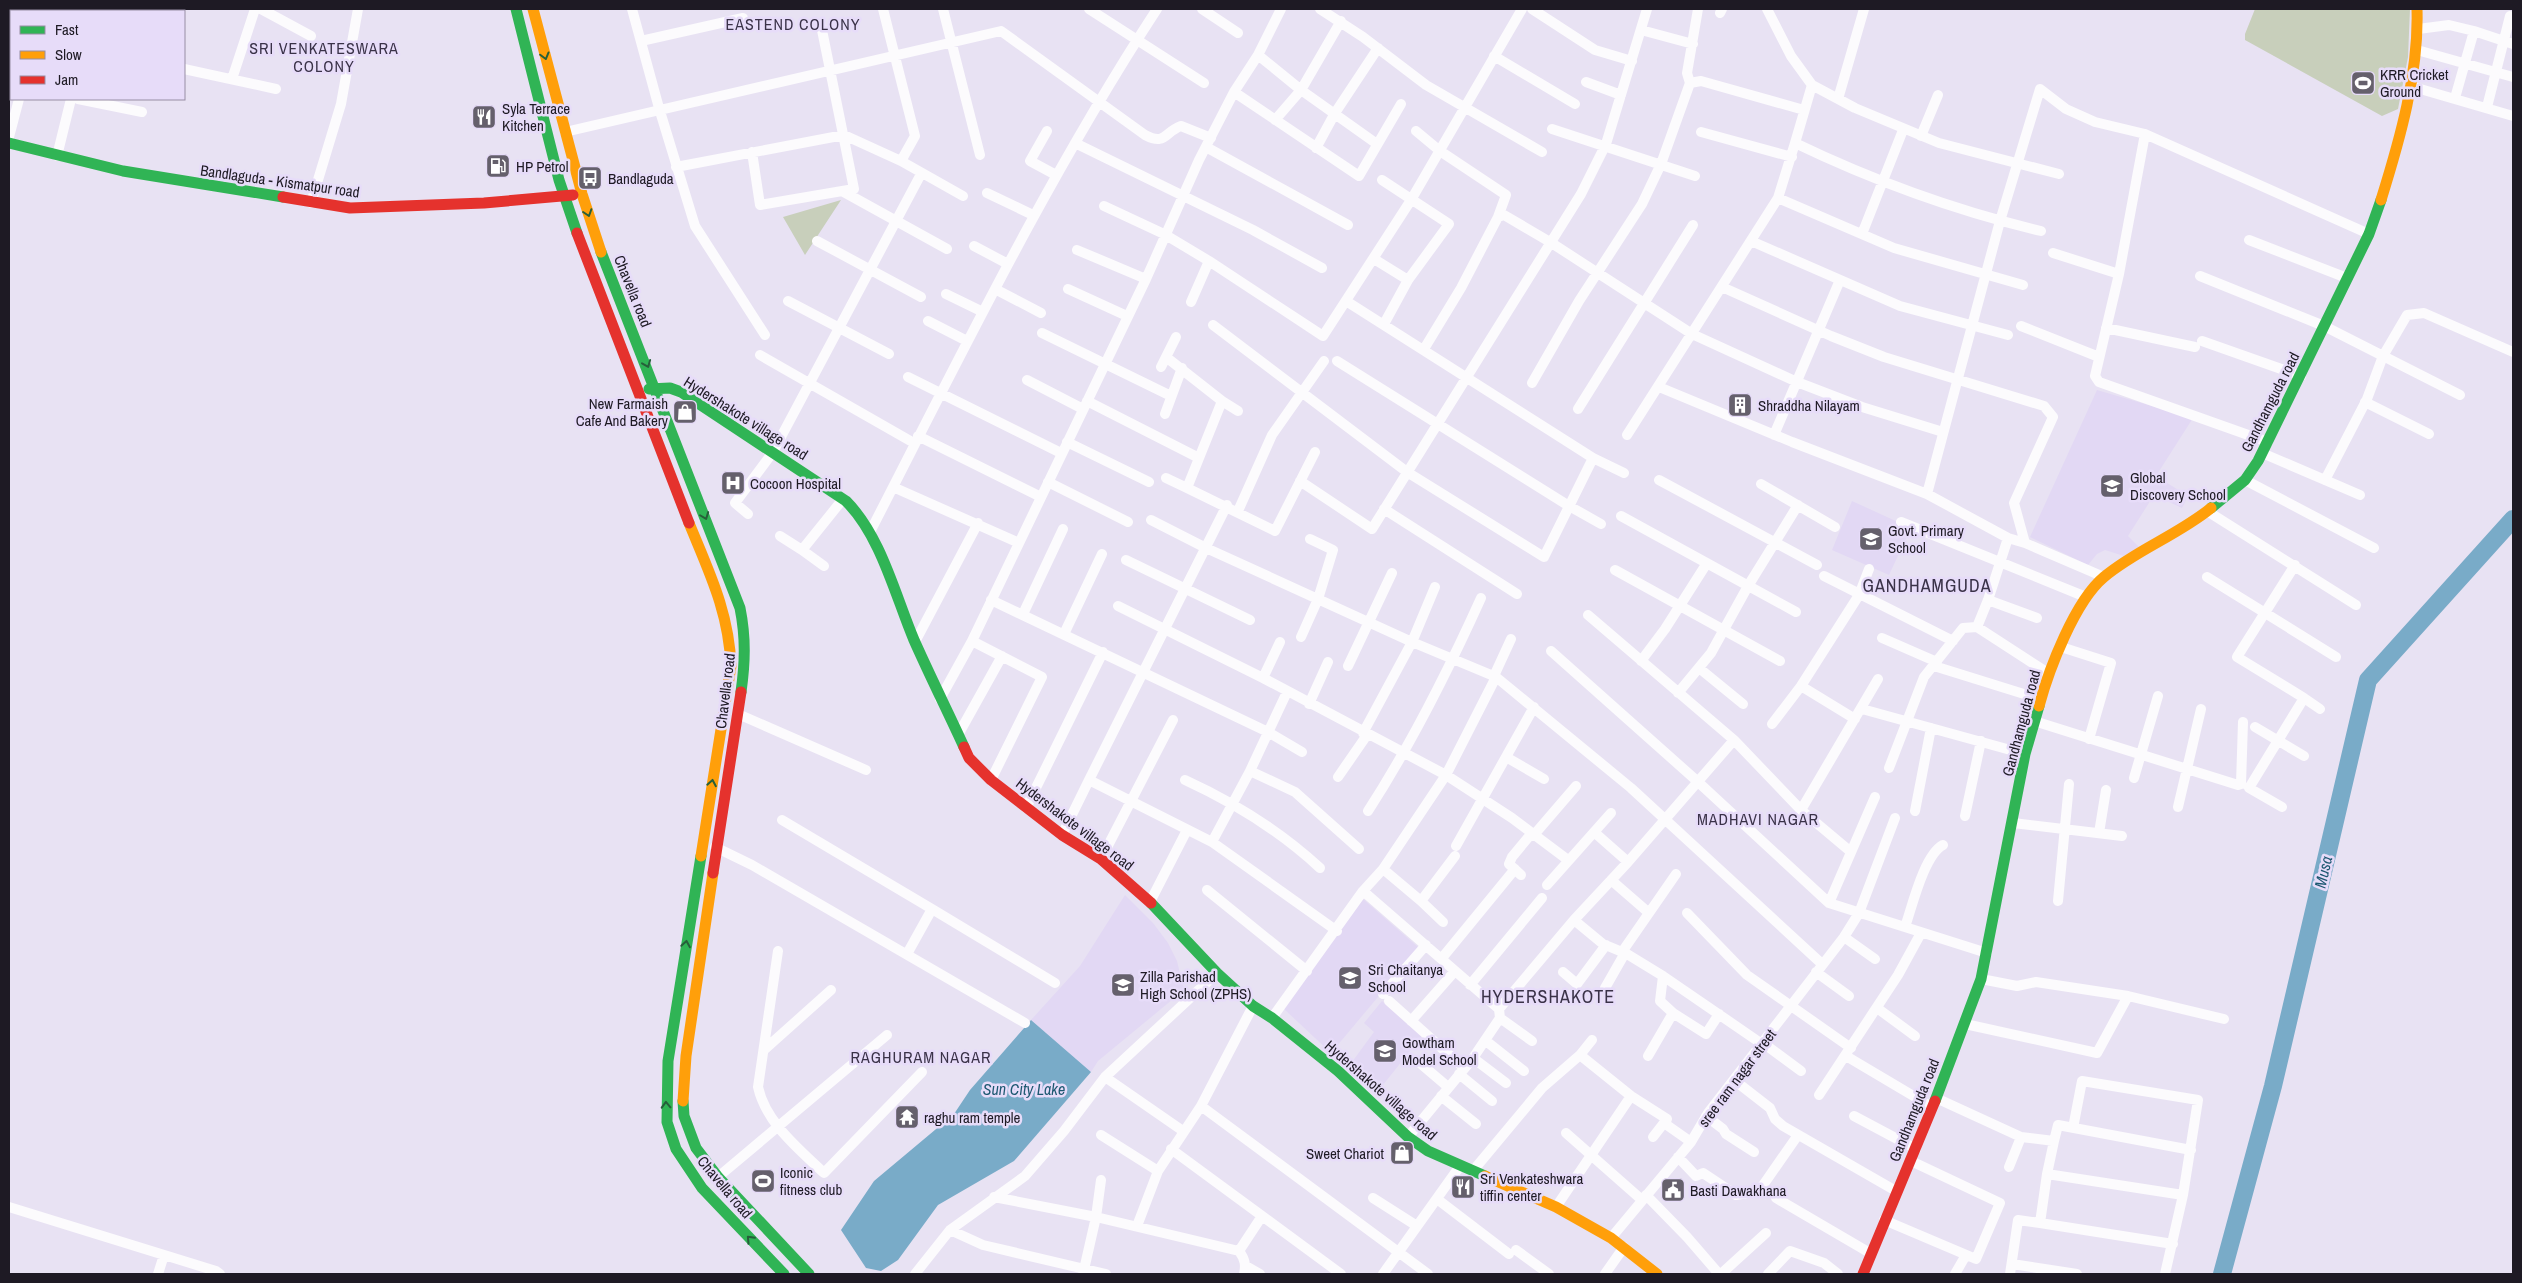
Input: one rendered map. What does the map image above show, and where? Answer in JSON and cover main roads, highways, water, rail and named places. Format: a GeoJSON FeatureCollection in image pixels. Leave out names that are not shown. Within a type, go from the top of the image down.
{"type":"FeatureCollection","features":[{"type":"Feature","properties":{"kind":"main road","name":"Chavella road"},"geometry":{"type":"LineString","coordinates":[[516,9],[580,247],[725,614],[730,640],[731,666],[668,1061],[666,1107],[669,1130],[679,1153],[701,1186],[784,1274]]}},
{"type":"Feature","properties":{"kind":"main road","name":"Chavella road"},"geometry":{"type":"LineString","coordinates":[[533,9],[582,194],[597,242],[656,388],[740,608],[745,631],[746,656],[738,714],[686,1056],[682,1090],[684,1116],[696,1148],[718,1176],[809,1274]]}},
{"type":"Feature","properties":{"kind":"main road","name":"Gandhamguda road"},"geometry":{"type":"LineString","coordinates":[[1863,1274],[1896,1191],[1916,1149],[1981,979],[1988,953],[2025,754],[2048,673],[2086,597],[2104,577],[2207,511],[2245,480],[2262,453],[2369,234],[2384,196],[2417,50],[2417,9]]}},
{"type":"Feature","properties":{"kind":"main road","name":"Bandlaguda - Kismatpur road"},"geometry":{"type":"LineString","coordinates":[[9,144],[123,171],[350,208],[408,208],[582,194]]}},
{"type":"Feature","properties":{"kind":"main road","name":"Hydershakote village road"},"geometry":{"type":"LineString","coordinates":[[638,390],[670,388],[681,392],[843,499],[857,512],[870,532],[915,642],[969,758],[991,780],[1062,834],[1101,859],[1150,902],[1217,973],[1254,1006],[1272,1018],[1338,1071],[1408,1137],[1428,1151],[1472,1172],[1556,1207],[1611,1238],[1658,1274]]}},
{"type":"Feature","properties":{"kind":"water","name":"Sun City Lake"},"geometry":{"type":"Polygon","coordinates":[[[1031,1020],[1091,1072],[1014,1161],[938,1205],[898,1260],[881,1271],[866,1268],[841,1230],[874,1181],[954,1114],[970,1090],[1031,1020]]]}},
{"type":"Feature","properties":{"kind":"waterway","name":"Musa"},"geometry":{"type":"LineString","coordinates":[[2222,1274],[2273,1086],[2368,680],[2513,519]]}},
{"type":"Feature","properties":{"kind":"place","name":"KRR Cricket Ground"},"geometry":{"type":"Point","coordinates":[2363,83]}},
{"type":"Feature","properties":{"kind":"place","name":"Syla Terrace Kitchen"},"geometry":{"type":"Point","coordinates":[484,117]}},
{"type":"Feature","properties":{"kind":"place","name":"HP Petrol"},"geometry":{"type":"Point","coordinates":[498,166]}},
{"type":"Feature","properties":{"kind":"place","name":"Bandlaguda"},"geometry":{"type":"Point","coordinates":[590,178]}},
{"type":"Feature","properties":{"kind":"place","name":"Shraddha Nilayam"},"geometry":{"type":"Point","coordinates":[1740,405]}},
{"type":"Feature","properties":{"kind":"place","name":"New Farmaish Cafe And Bakery"},"geometry":{"type":"Point","coordinates":[685,412]}},
{"type":"Feature","properties":{"kind":"place","name":"Cocoon Hospital"},"geometry":{"type":"Point","coordinates":[733,483]}},
{"type":"Feature","properties":{"kind":"place","name":"Global Discovery School"},"geometry":{"type":"Point","coordinates":[2112,486]}},
{"type":"Feature","properties":{"kind":"place","name":"Govt. Primary School"},"geometry":{"type":"Point","coordinates":[1871,539]}},
{"type":"Feature","properties":{"kind":"place","name":"Sri Chaitanya School"},"geometry":{"type":"Point","coordinates":[1350,978]}},
{"type":"Feature","properties":{"kind":"place","name":"Zilla Parishad High School (ZPHS)"},"geometry":{"type":"Point","coordinates":[1123,985]}},
{"type":"Feature","properties":{"kind":"place","name":"Gowtham Model School"},"geometry":{"type":"Point","coordinates":[1385,1051]}},
{"type":"Feature","properties":{"kind":"place","name":"raghu ram temple"},"geometry":{"type":"Point","coordinates":[907,1117]}},
{"type":"Feature","properties":{"kind":"place","name":"Sweet Chariot"},"geometry":{"type":"Point","coordinates":[1402,1153]}},
{"type":"Feature","properties":{"kind":"place","name":"Iconic fitness club"},"geometry":{"type":"Point","coordinates":[763,1181]}},
{"type":"Feature","properties":{"kind":"place","name":"Sri Venkateshwara tiffin center"},"geometry":{"type":"Point","coordinates":[1463,1187]}},
{"type":"Feature","properties":{"kind":"place","name":"Basti Dawakhana"},"geometry":{"type":"Point","coordinates":[1673,1190]}},
{"type":"Feature","properties":{"kind":"district","name":"EASTEND COLONY"},"geometry":{"type":"Point","coordinates":[793,24]}},
{"type":"Feature","properties":{"kind":"district","name":"SRI VENKATESWARA COLONY"},"geometry":{"type":"Point","coordinates":[324,57]}},
{"type":"Feature","properties":{"kind":"district","name":"GANDHAMGUDA"},"geometry":{"type":"Point","coordinates":[1927,585]}},
{"type":"Feature","properties":{"kind":"district","name":"MADHAVI NAGAR"},"geometry":{"type":"Point","coordinates":[1758,819]}},
{"type":"Feature","properties":{"kind":"district","name":"HYDERSHAKOTE"},"geometry":{"type":"Point","coordinates":[1548,996]}},
{"type":"Feature","properties":{"kind":"district","name":"RAGHURAM NAGAR"},"geometry":{"type":"Point","coordinates":[921,1057]}}]}
